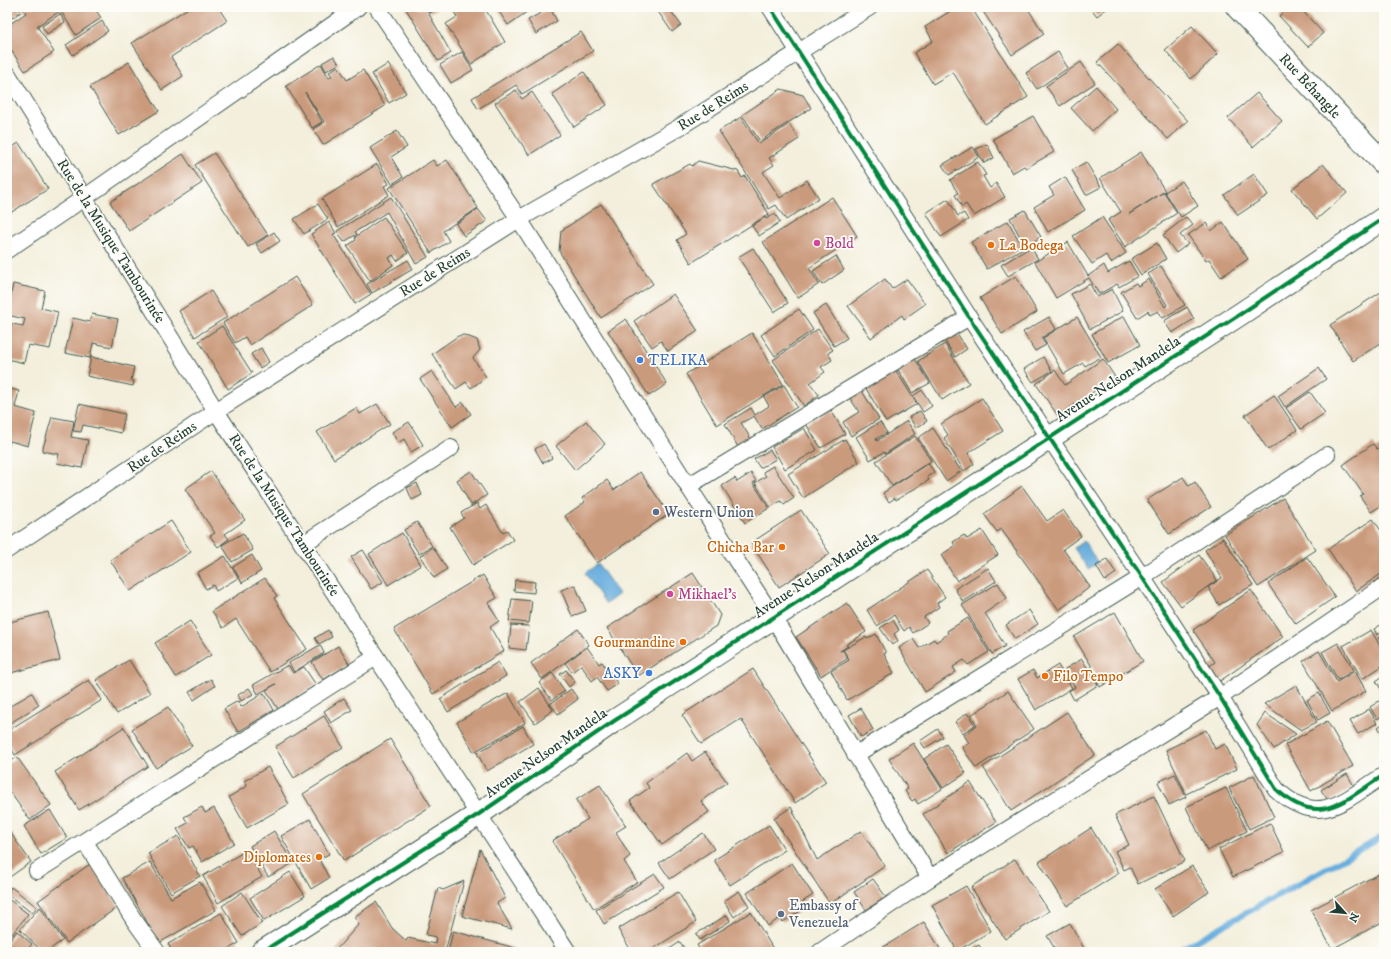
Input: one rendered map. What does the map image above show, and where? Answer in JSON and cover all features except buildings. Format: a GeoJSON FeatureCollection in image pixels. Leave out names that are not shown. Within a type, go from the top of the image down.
{"type":"FeatureCollection","features":[{"type":"Feature","properties":{"kind":"street"},"geometry":{"type":"LineString","coordinates":[[7,250],[358,7]]}},
{"type":"Feature","properties":{"kind":"street"},"geometry":{"type":"LineString","coordinates":[[377,7],[519,219],[773,618],[930,878]]}},
{"type":"Feature","properties":{"kind":"street"},"geometry":{"type":"LineString","coordinates":[[770,7],[969,317],[1220,696],[1276,789],[1289,801],[1307,808],[1323,810],[1340,804],[1384,775]]}},
{"type":"Feature","properties":{"kind":"street","name":"Rue de Reims"},"geometry":{"type":"LineString","coordinates":[[7,550],[216,411],[519,219],[678,128],[870,7]]}},
{"type":"Feature","properties":{"kind":"street","name":"Rue Béhangle"},"geometry":{"type":"LineString","coordinates":[[1237,7],[1384,164]]}},
{"type":"Feature","properties":{"kind":"street","name":"Rue de la Musique Tambourinée"},"geometry":{"type":"LineString","coordinates":[[7,73],[216,411],[568,952]]}},
{"type":"Feature","properties":{"kind":"street","name":"Avenue Nelson Mandela"},"geometry":{"type":"LineString","coordinates":[[262,952],[479,814],[614,721],[1242,313],[1384,218]]}},
{"type":"Feature","properties":{"kind":"street"},"geometry":{"type":"LineString","coordinates":[[688,486],[969,317]]}},
{"type":"Feature","properties":{"kind":"street"},"geometry":{"type":"LineString","coordinates":[[303,544],[450,448]]}},
{"type":"Feature","properties":{"kind":"street"},"geometry":{"type":"LineString","coordinates":[[855,754],[1142,577],[1327,455]]}},
{"type":"Feature","properties":{"kind":"street"},"geometry":{"type":"LineString","coordinates":[[820,952],[930,878],[1220,696],[1384,586]]}},
{"type":"Feature","properties":{"kind":"street"},"geometry":{"type":"LineString","coordinates":[[37,871],[376,657]]}},
{"type":"Feature","properties":{"kind":"street"},"geometry":{"type":"LineString","coordinates":[[85,842],[134,920],[158,952]]}},
{"type":"Feature","properties":{"kind":"water"},"geometry":{"type":"Polygon","coordinates":[[[1084,541],[1098,563],[1088,569],[1074,548],[1084,541]]]}},
{"type":"Feature","properties":{"kind":"water"},"geometry":{"type":"Polygon","coordinates":[[[598,564],[619,594],[606,604],[585,573],[598,564]]]}},
{"type":"Feature","properties":{"kind":"waterway"},"geometry":{"type":"LineString","coordinates":[[1176,952],[1384,836]]}},
{"type":"Feature","properties":{"kind":"cycle path"},"geometry":{"type":"LineString","coordinates":[[770,7],[969,317],[1220,697],[1276,789],[1291,801],[1305,807],[1318,809],[1331,807],[1343,801],[1384,775]]}},
{"type":"Feature","properties":{"kind":"cycle path"},"geometry":{"type":"LineString","coordinates":[[262,952],[479,814],[614,721],[1242,313],[1384,218]]}},
{"type":"Feature","properties":{"kind":"place","name":"Bold"},"geometry":{"type":"Point","coordinates":[817,243]}},
{"type":"Feature","properties":{"kind":"place","name":"La Bodega"},"geometry":{"type":"Point","coordinates":[991,245]}},
{"type":"Feature","properties":{"kind":"place","name":"TELIKA"},"geometry":{"type":"Point","coordinates":[640,360]}},
{"type":"Feature","properties":{"kind":"place","name":"Western Union"},"geometry":{"type":"Point","coordinates":[656,512]}},
{"type":"Feature","properties":{"kind":"place","name":"Chicha Bar"},"geometry":{"type":"Point","coordinates":[782,547]}},
{"type":"Feature","properties":{"kind":"place","name":"Mikhael's"},"geometry":{"type":"Point","coordinates":[670,594]}},
{"type":"Feature","properties":{"kind":"place","name":"Gourmandine"},"geometry":{"type":"Point","coordinates":[683,642]}},
{"type":"Feature","properties":{"kind":"place","name":"ASKY"},"geometry":{"type":"Point","coordinates":[649,673]}},
{"type":"Feature","properties":{"kind":"place","name":"Filo Tempo"},"geometry":{"type":"Point","coordinates":[1045,676]}},
{"type":"Feature","properties":{"kind":"place","name":"Diplomates"},"geometry":{"type":"Point","coordinates":[319,857]}},
{"type":"Feature","properties":{"kind":"place","name":"Embassy of Venezuela"},"geometry":{"type":"Point","coordinates":[781,914]}}]}
